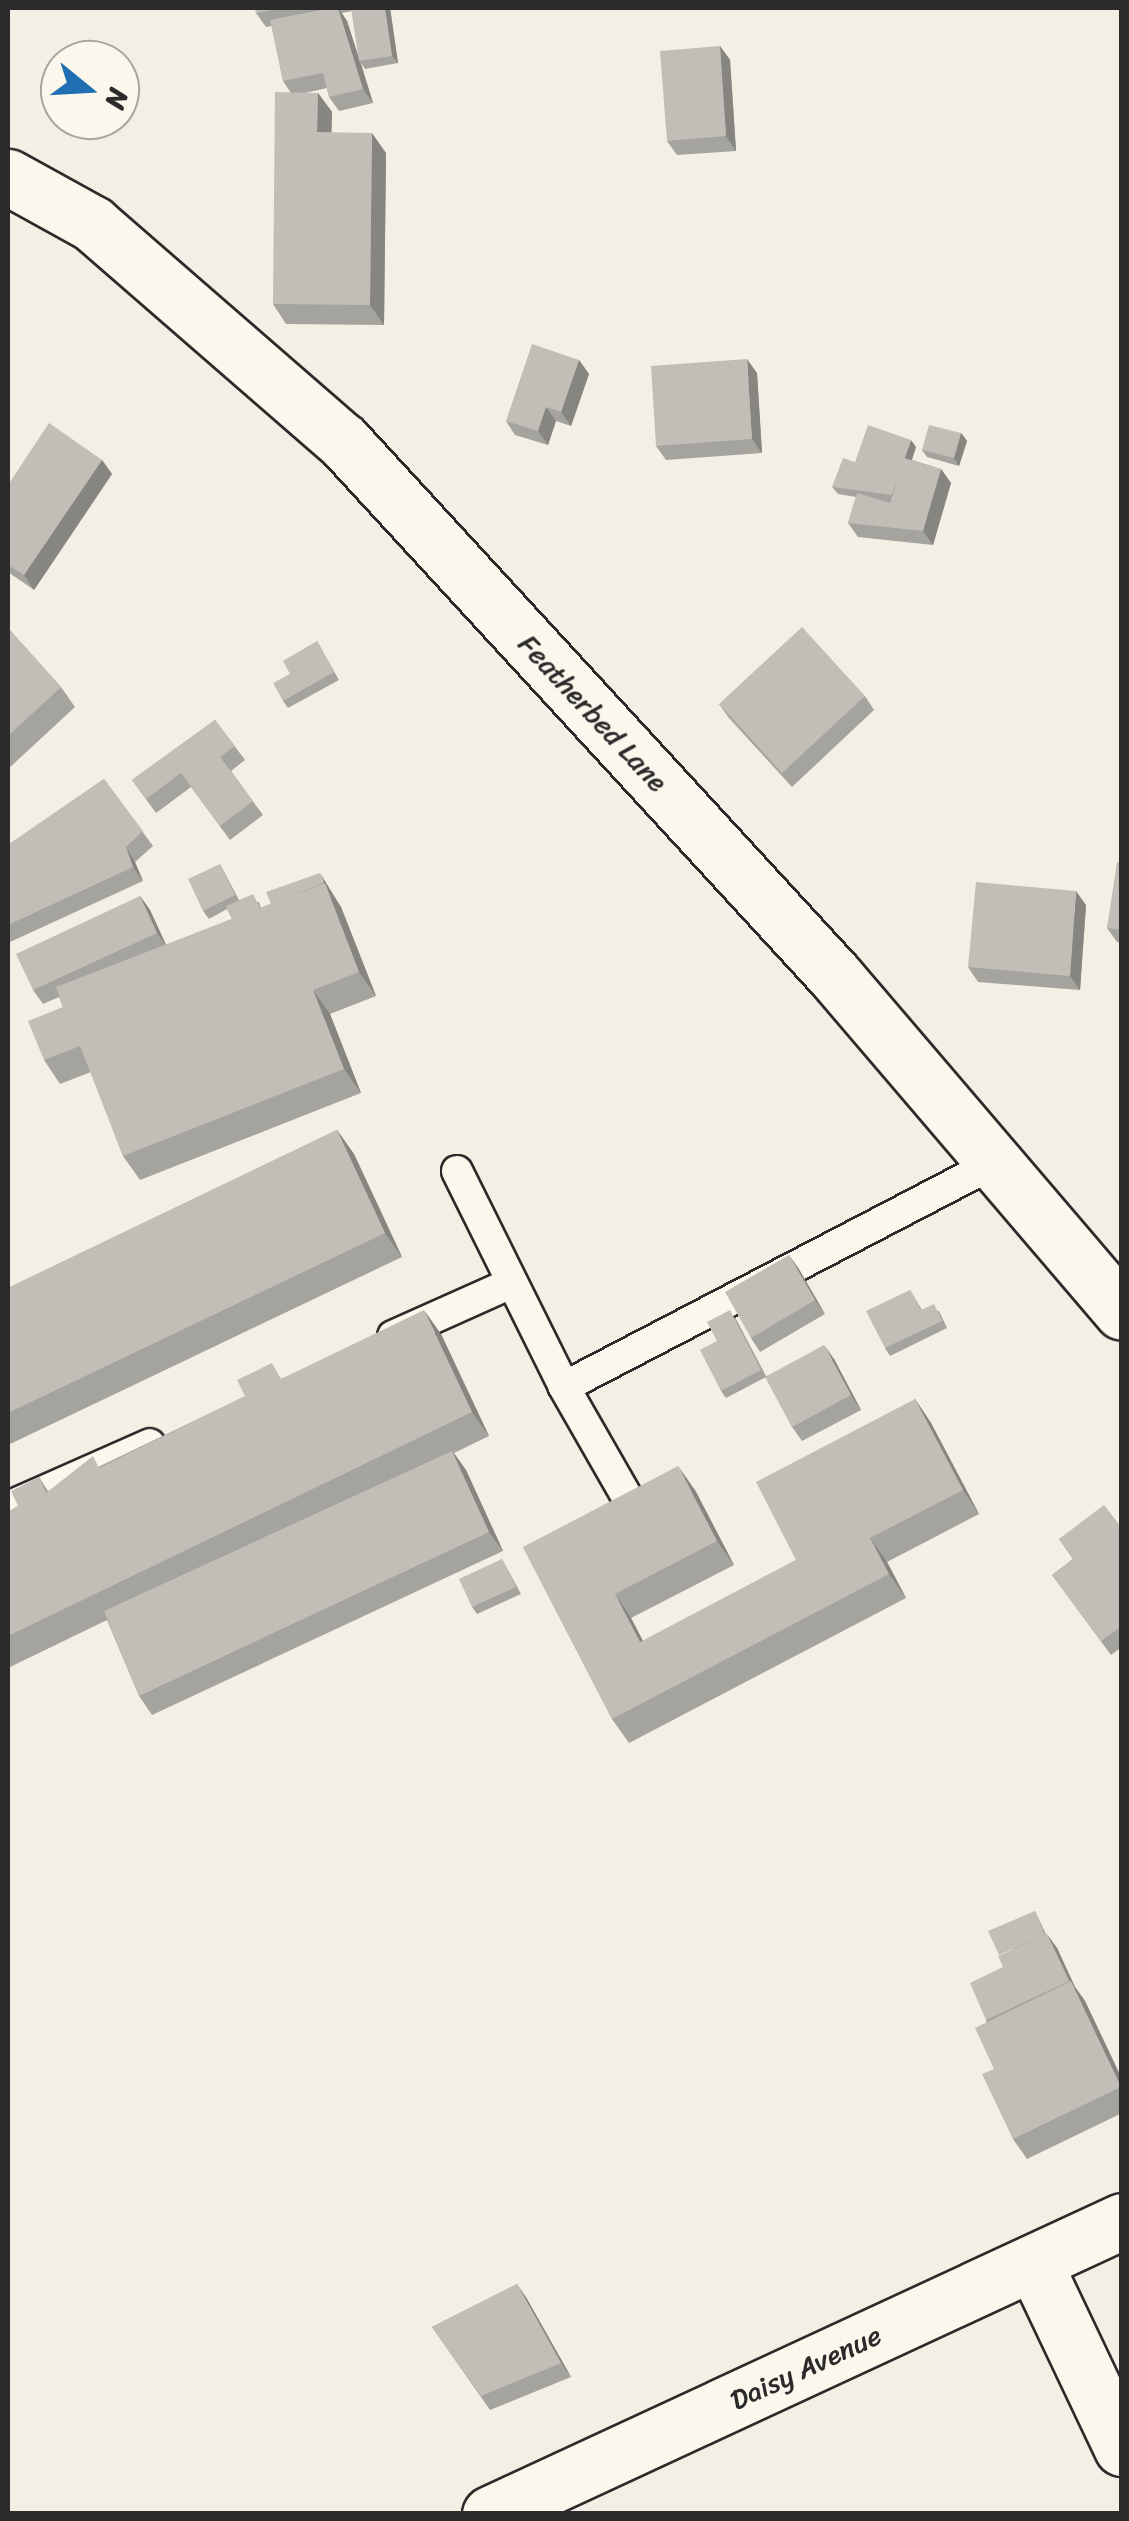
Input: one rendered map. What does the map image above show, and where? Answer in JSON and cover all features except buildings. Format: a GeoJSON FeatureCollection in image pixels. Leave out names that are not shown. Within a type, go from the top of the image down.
{"type":"FeatureCollection","features":[{"type":"Feature","properties":{"kind":"main road","name":"Featherbed Lane"},"geometry":{"type":"LineString","coordinates":[[8,177],[93,224],[343,441],[836,977],[1122,1312]]}},
{"type":"Feature","properties":{"kind":"main road","name":"Daisy Avenue"},"geometry":{"type":"LineString","coordinates":[[490,2514],[1122,2221]]}},
{"type":"Feature","properties":{"kind":"main road"},"geometry":{"type":"LineString","coordinates":[[1034,2263],[1122,2448]]}},
{"type":"Feature","properties":{"kind":"lane"},"geometry":{"type":"LineString","coordinates":[[564,1387],[995,1164]]}},
{"type":"Feature","properties":{"kind":"lane"},"geometry":{"type":"LineString","coordinates":[[457,1172],[509,1284],[627,1498]]}},
{"type":"Feature","properties":{"kind":"lane"},"geometry":{"type":"LineString","coordinates":[[366,1348],[509,1284]]}},
{"type":"Feature","properties":{"kind":"lane"},"geometry":{"type":"LineString","coordinates":[[8,1508],[186,1428]]}}]}
